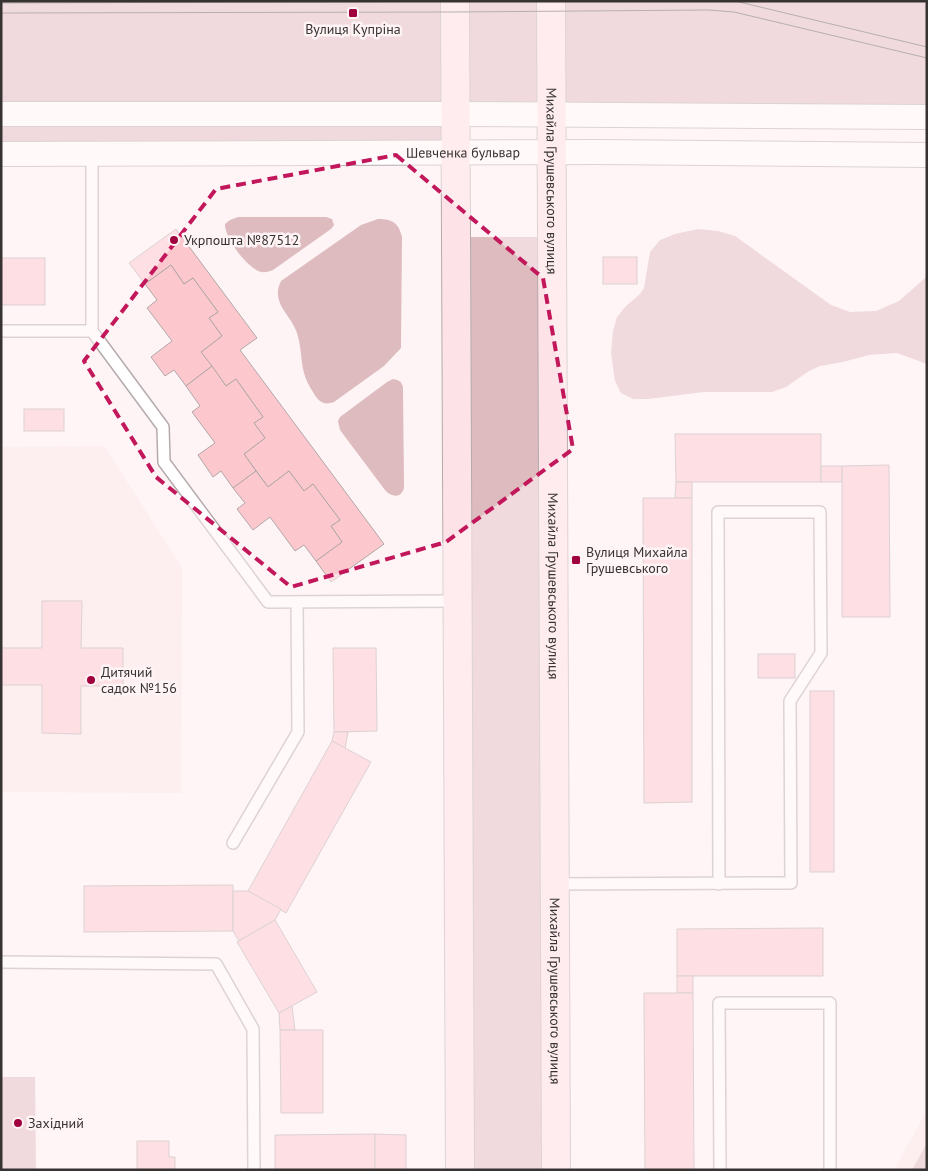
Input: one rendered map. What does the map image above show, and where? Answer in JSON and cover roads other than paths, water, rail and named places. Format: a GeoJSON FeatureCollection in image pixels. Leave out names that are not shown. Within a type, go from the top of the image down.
{"type":"FeatureCollection","features":[{"type":"Feature","properties":{"kind":"street"},"geometry":{"type":"LineString","coordinates":[[455,1],[460,1170]]}},
{"type":"Feature","properties":{"kind":"street","name":"Михайла Грушевського вулиця"},"geometry":{"type":"LineString","coordinates":[[551,1],[556,1170]]}},
{"type":"Feature","properties":{"kind":"street"},"geometry":{"type":"LineString","coordinates":[[1,114],[927,116]]}},
{"type":"Feature","properties":{"kind":"street","name":"Шевченка бульвар"},"geometry":{"type":"LineString","coordinates":[[1,154],[552,152],[927,156]]}},
{"type":"Feature","properties":{"kind":"lane"},"geometry":{"type":"LineString","coordinates":[[92,154],[92,331],[164,427],[164,462],[268,602],[458,601]]}},
{"type":"Feature","properties":{"kind":"lane"},"geometry":{"type":"LineString","coordinates":[[1,331],[92,331]]}},
{"type":"Feature","properties":{"kind":"lane"},"geometry":{"type":"LineString","coordinates":[[555,884],[719,884],[791,883],[790,701],[821,653],[820,512],[718,512],[719,884]]}},
{"type":"Feature","properties":{"kind":"lane"},"geometry":{"type":"LineString","coordinates":[[234,843],[298,732],[297,602]]}},
{"type":"Feature","properties":{"kind":"lane"},"geometry":{"type":"LineString","coordinates":[[1,962],[216,964],[253,1029],[254,1170]]}},
{"type":"Feature","properties":{"kind":"lane"},"geometry":{"type":"LineString","coordinates":[[720,1170],[719,1003],[830,1003],[830,1170]]}},
{"type":"Feature","properties":{"kind":"tram line"},"geometry":{"type":"LineString","coordinates":[[1,3],[553,1]]}},
{"type":"Feature","properties":{"kind":"tram line"},"geometry":{"type":"LineString","coordinates":[[735,1],[927,47]]}},
{"type":"Feature","properties":{"kind":"tram line"},"geometry":{"type":"LineString","coordinates":[[1,13],[708,10],[734,12],[927,58]]}},
{"type":"Feature","properties":{"kind":"place","name":"Вулиця Купріна"},"geometry":{"type":"Point","coordinates":[353,13]}},
{"type":"Feature","properties":{"kind":"place","name":"Укрпошта №87512"},"geometry":{"type":"Point","coordinates":[174,240]}},
{"type":"Feature","properties":{"kind":"place","name":"Вулиця Михайла Грушевського"},"geometry":{"type":"Point","coordinates":[576,560]}},
{"type":"Feature","properties":{"kind":"place","name":"Дитячий садок №156"},"geometry":{"type":"Point","coordinates":[91,680]}},
{"type":"Feature","properties":{"kind":"place","name":"Західний"},"geometry":{"type":"Point","coordinates":[18,1123]}}]}
